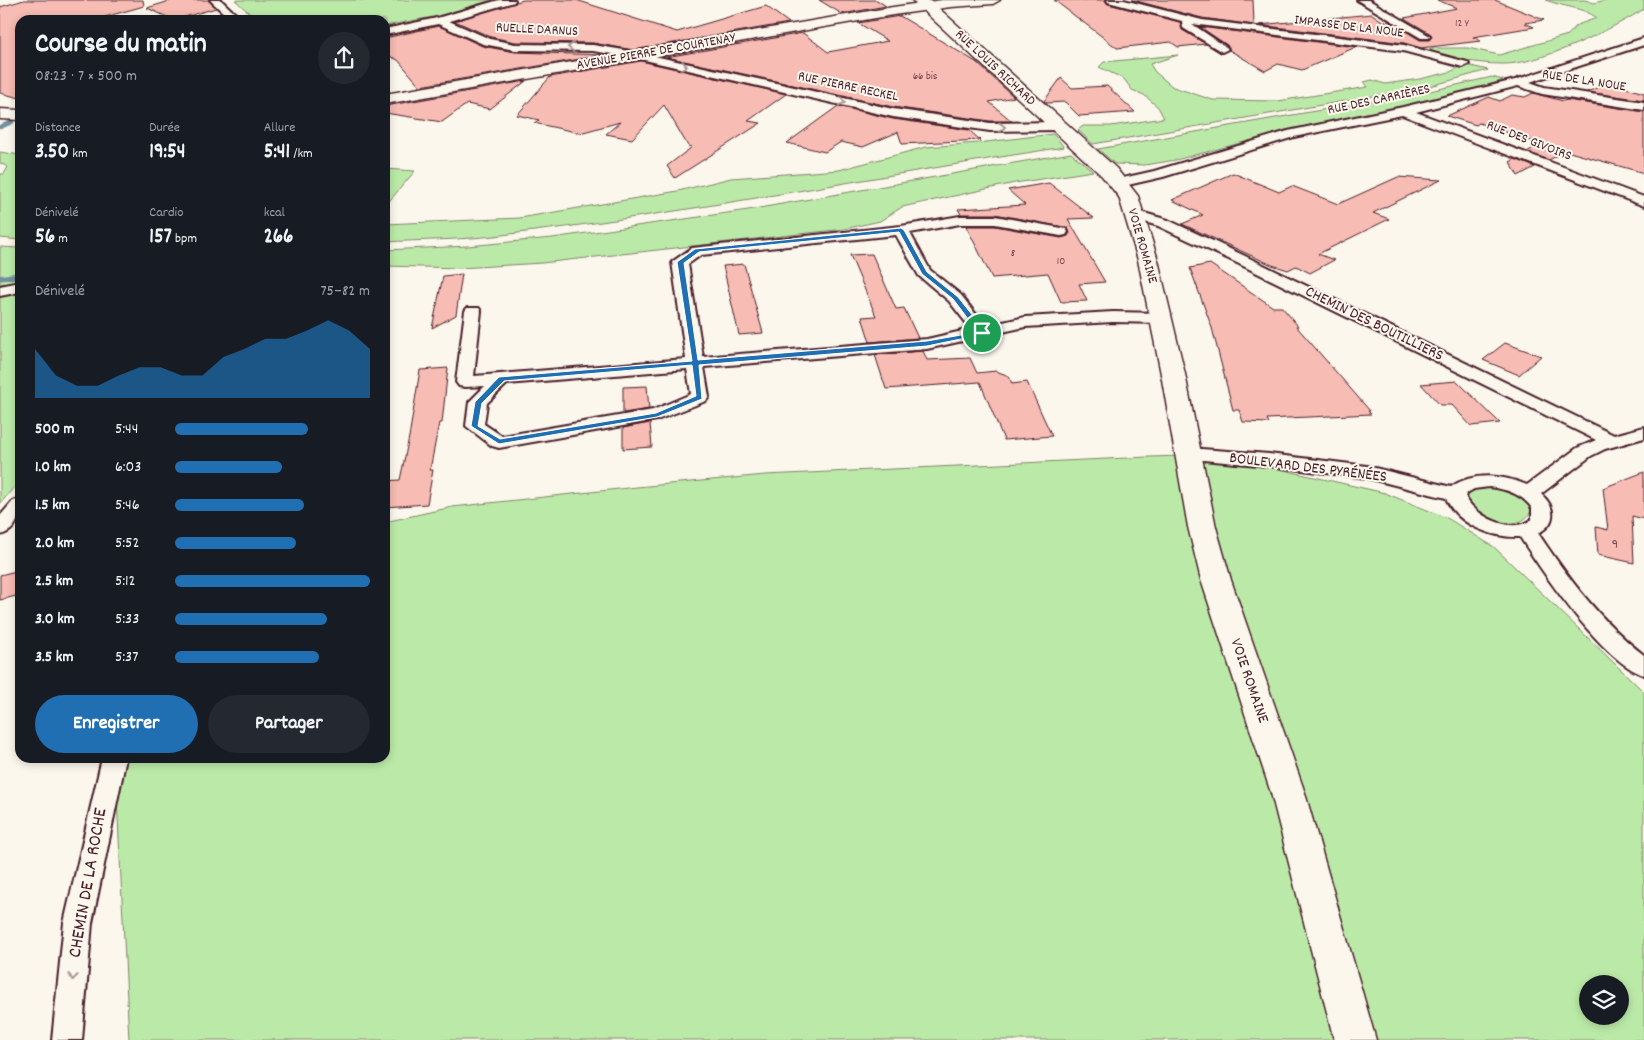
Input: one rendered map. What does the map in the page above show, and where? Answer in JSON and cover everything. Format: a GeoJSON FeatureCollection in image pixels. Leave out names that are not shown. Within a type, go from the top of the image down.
{"type":"FeatureCollection","features":[{"type":"Feature","properties":{"kind":"main road","name":"AVENUE PIERRE DE COURTENAY"},"geometry":{"type":"LineString","coordinates":[[390,99],[924,3],[991,0]]}},
{"type":"Feature","properties":{"kind":"main road","name":"RUE LOUIS RICHARD"},"geometry":{"type":"LineString","coordinates":[[924,3],[1063,132]]}},
{"type":"Feature","properties":{"kind":"main road"},"geometry":{"type":"LineString","coordinates":[[0,114],[15,115]]}},
{"type":"Feature","properties":{"kind":"main road","name":"VOIE ROMAINE"},"geometry":{"type":"LineString","coordinates":[[1063,132],[1092,156],[1119,183],[1128,196],[1134,214],[1148,260],[1162,318],[1202,527],[1216,580],[1288,793],[1355,1040]]}},
{"type":"Feature","properties":{"kind":"street"},"geometry":{"type":"LineString","coordinates":[[216,0],[232,15]]}},
{"type":"Feature","properties":{"kind":"street"},"geometry":{"type":"LineString","coordinates":[[390,31],[439,21],[510,0]]}},
{"type":"Feature","properties":{"kind":"street","name":"IMPASSE DE LA NOUE"},"geometry":{"type":"LineString","coordinates":[[1112,0],[1188,19],[1254,30],[1404,48],[1463,64]]}},
{"type":"Feature","properties":{"kind":"street"},"geometry":{"type":"LineString","coordinates":[[1362,0],[1425,36]]}},
{"type":"Feature","properties":{"kind":"street"},"geometry":{"type":"LineString","coordinates":[[1188,19],[1187,26],[1222,49]]}},
{"type":"Feature","properties":{"kind":"street","name":"RUELLE DARNUS"},"geometry":{"type":"LineString","coordinates":[[439,21],[487,42],[515,46],[593,48],[636,55]]}},
{"type":"Feature","properties":{"kind":"street","name":"RUE DES CARRIÈRES"},"geometry":{"type":"LineString","coordinates":[[1119,183],[1158,174],[1274,138],[1519,82],[1644,41]]}},
{"type":"Feature","properties":{"kind":"street","name":"RUE PIERRE RECKEL"},"geometry":{"type":"LineString","coordinates":[[636,55],[893,113],[990,127],[1063,132]]}},
{"type":"Feature","properties":{"kind":"street","name":"RUE DE LA NOUE"},"geometry":{"type":"LineString","coordinates":[[1519,82],[1542,90],[1644,106]]}},
{"type":"Feature","properties":{"kind":"street","name":"RUE DES GIVOIRS"},"geometry":{"type":"LineString","coordinates":[[1403,110],[1644,202]]}},
{"type":"Feature","properties":{"kind":"street","name":"CHEMIN DES BOUTILLIERS"},"geometry":{"type":"LineString","coordinates":[[1134,214],[1163,223],[1240,259],[1611,440]]}},
{"type":"Feature","properties":{"kind":"street"},"geometry":{"type":"LineString","coordinates":[[502,379],[478,402],[475,426],[499,442],[657,415],[700,397],[680,262],[697,251],[901,230],[960,220],[995,220],[1060,232]]}},
{"type":"Feature","properties":{"kind":"street"},"geometry":{"type":"LineString","coordinates":[[901,230],[924,273],[955,298],[982,333]]}},
{"type":"Feature","properties":{"kind":"street"},"geometry":{"type":"LineString","coordinates":[[0,290],[15,288]]}},
{"type":"Feature","properties":{"kind":"street"},"geometry":{"type":"LineString","coordinates":[[473,311],[465,382],[927,344],[982,333],[1005,326],[1052,320],[1113,317],[1162,318]]}},
{"type":"Feature","properties":{"kind":"street"},"geometry":{"type":"LineString","coordinates":[[1528,494],[1584,452],[1611,440],[1644,432]]}},
{"type":"Feature","properties":{"kind":"street","name":"BOULEVARD DES PYRÉNÉES"},"geometry":{"type":"LineString","coordinates":[[1188,454],[1269,460],[1367,472],[1456,494]]}},
{"type":"Feature","properties":{"kind":"street"},"geometry":{"type":"LineString","coordinates":[[1489,481],[1516,488],[1528,494],[1543,508],[1544,516],[1542,522],[1536,528],[1526,531],[1499,529],[1484,525],[1463,510],[1457,502],[1456,494],[1460,488],[1467,484],[1489,481]]}},
{"type":"Feature","properties":{"kind":"street"},"geometry":{"type":"LineString","coordinates":[[0,529],[15,510]]}},
{"type":"Feature","properties":{"kind":"street"},"geometry":{"type":"LineString","coordinates":[[1526,531],[1562,585],[1600,628],[1644,667]]}},
{"type":"Feature","properties":{"kind":"street","name":"CHEMIN DE LA ROCHE"},"geometry":{"type":"LineString","coordinates":[[67,1040],[78,923],[113,763]]}},
{"type":"Feature","properties":{"kind":"green space"},"geometry":{"type":"Polygon","coordinates":[[[235,0],[492,0],[438,16],[390,25],[390,15],[252,15],[235,0]]]}},
{"type":"Feature","properties":{"kind":"green space"},"geometry":{"type":"Polygon","coordinates":[[[1546,0],[1585,0],[1594,3],[1606,0],[1644,0],[1644,9],[1614,26],[1575,44],[1536,59],[1518,63],[1483,63],[1427,51],[1431,48],[1468,48],[1499,55],[1568,35],[1577,25],[1597,18],[1579,9],[1546,0]]]}},
{"type":"Feature","properties":{"kind":"green space"},"geometry":{"type":"Polygon","coordinates":[[[1178,55],[1150,64],[1155,72],[1173,87],[1213,100],[1278,101],[1368,87],[1364,82],[1372,80],[1385,84],[1420,79],[1450,72],[1462,66],[1488,70],[1427,87],[1093,144],[1078,130],[1083,126],[1111,126],[1164,118],[1158,107],[1144,95],[1132,90],[1124,79],[1099,67],[1104,62],[1178,55]]]}},
{"type":"Feature","properties":{"kind":"green space"},"geometry":{"type":"Polygon","coordinates":[[[1492,77],[1503,80],[1469,92],[1290,130],[1176,160],[1145,165],[1115,164],[1098,149],[1430,91],[1492,77]]]}},
{"type":"Feature","properties":{"kind":"green space"},"geometry":{"type":"Polygon","coordinates":[[[1053,134],[1064,147],[708,206],[566,227],[480,237],[390,242],[390,224],[520,218],[678,191],[731,178],[839,170],[926,147],[1053,134]]]}},
{"type":"Feature","properties":{"kind":"green space"},"geometry":{"type":"Polygon","coordinates":[[[0,152],[15,154],[15,240],[0,238],[0,174],[4,174],[8,167],[0,163],[0,152]]]}},
{"type":"Feature","properties":{"kind":"green space"},"geometry":{"type":"Polygon","coordinates":[[[1071,153],[1093,171],[1015,183],[902,207],[880,221],[844,229],[542,263],[460,268],[390,266],[390,250],[468,246],[552,238],[748,210],[1071,153]]]}},
{"type":"Feature","properties":{"kind":"green space"},"geometry":{"type":"Polygon","coordinates":[[[390,169],[415,171],[390,200],[390,169]]]}},
{"type":"Feature","properties":{"kind":"green space"},"geometry":{"type":"Polygon","coordinates":[[[0,247],[15,248],[15,282],[0,284],[0,247]]]}},
{"type":"Feature","properties":{"kind":"green space"},"geometry":{"type":"Polygon","coordinates":[[[15,294],[15,486],[0,504],[0,295],[15,294]]]}},
{"type":"Feature","properties":{"kind":"green space"},"geometry":{"type":"Polygon","coordinates":[[[1217,455],[1385,493],[1447,518],[1494,547],[1644,692],[1644,1040],[129,1040],[115,763],[390,763],[390,521],[452,507],[765,475],[1217,455]]]}},
{"type":"Feature","properties":{"kind":"green space"},"geometry":{"type":"Polygon","coordinates":[[[1483,486],[1505,489],[1518,495],[1531,511],[1522,520],[1510,523],[1496,521],[1483,515],[1473,508],[1468,499],[1471,491],[1483,486]]]}},
{"type":"Feature","properties":{"kind":"building"},"geometry":{"type":"Polygon","coordinates":[[[24,0],[143,0],[144,6],[112,15],[15,15],[15,97],[0,93],[0,7],[24,0]]]}},
{"type":"Feature","properties":{"kind":"building"},"geometry":{"type":"Polygon","coordinates":[[[173,0],[208,0],[216,8],[192,15],[163,15],[147,8],[173,0]]]}},
{"type":"Feature","properties":{"kind":"building"},"geometry":{"type":"Polygon","coordinates":[[[523,0],[576,0],[677,32],[766,6],[789,23],[633,50],[593,43],[515,42],[491,37],[455,21],[523,0]]]}},
{"type":"Feature","properties":{"kind":"building"},"geometry":{"type":"Polygon","coordinates":[[[819,0],[877,0],[886,6],[842,14],[819,0]]]}},
{"type":"Feature","properties":{"kind":"building"},"geometry":{"type":"Polygon","coordinates":[[[1054,0],[1105,0],[1108,4],[1180,22],[1182,30],[1206,44],[1178,47],[1171,42],[1117,48],[1054,0]]]}},
{"type":"Feature","properties":{"kind":"building"},"geometry":{"type":"Polygon","coordinates":[[[1132,0],[1253,0],[1254,25],[1202,18],[1132,0]]]}},
{"type":"Feature","properties":{"kind":"building"},"geometry":{"type":"Polygon","coordinates":[[[1437,0],[1495,0],[1544,20],[1525,23],[1534,27],[1473,37],[1481,41],[1421,48],[1404,43],[1259,25],[1372,14],[1384,22],[1389,21],[1420,40],[1429,40],[1432,37],[1431,34],[1404,18],[1457,8],[1437,0]]]}},
{"type":"Feature","properties":{"kind":"building"},"geometry":{"type":"Polygon","coordinates":[[[900,16],[976,62],[1014,97],[989,102],[1012,121],[990,121],[893,107],[666,57],[803,33],[828,52],[888,41],[858,23],[900,16]]]}},
{"type":"Feature","properties":{"kind":"building"},"geometry":{"type":"Polygon","coordinates":[[[439,26],[482,46],[515,52],[604,55],[420,86],[398,60],[390,56],[390,37],[439,26]]]}},
{"type":"Feature","properties":{"kind":"building"},"geometry":{"type":"Polygon","coordinates":[[[1200,27],[1356,47],[1302,70],[1278,64],[1265,71],[1229,50],[1227,45],[1200,27]]]}},
{"type":"Feature","properties":{"kind":"building"},"geometry":{"type":"Polygon","coordinates":[[[641,61],[786,94],[748,121],[761,123],[675,178],[667,166],[692,147],[688,146],[664,105],[632,139],[606,134],[620,122],[580,133],[534,123],[539,120],[517,115],[550,77],[641,61]]]}},
{"type":"Feature","properties":{"kind":"building"},"geometry":{"type":"Polygon","coordinates":[[[1061,78],[1072,88],[1107,86],[1135,112],[1079,116],[1065,102],[1047,103],[1044,101],[1061,78]]]}},
{"type":"Feature","properties":{"kind":"building"},"geometry":{"type":"Polygon","coordinates":[[[526,81],[490,109],[467,104],[442,122],[390,114],[390,105],[526,81]]]}},
{"type":"Feature","properties":{"kind":"building"},"geometry":{"type":"Polygon","coordinates":[[[1609,83],[1644,93],[1644,100],[1587,92],[1609,83]]]}},
{"type":"Feature","properties":{"kind":"building"},"geometry":{"type":"Polygon","coordinates":[[[1533,93],[1563,101],[1567,100],[1644,112],[1644,173],[1566,151],[1549,160],[1527,152],[1540,144],[1479,123],[1476,125],[1447,116],[1489,97],[1500,101],[1512,95],[1525,97],[1533,93]]]}},
{"type":"Feature","properties":{"kind":"building"},"geometry":{"type":"Polygon","coordinates":[[[838,106],[893,119],[969,130],[980,140],[902,144],[898,132],[863,147],[841,142],[825,152],[787,143],[838,106]]]}},
{"type":"Feature","properties":{"kind":"building"},"geometry":{"type":"Polygon","coordinates":[[[1515,159],[1535,167],[1518,176],[1510,162],[1515,159]]]}},
{"type":"Feature","properties":{"kind":"building"},"geometry":{"type":"Polygon","coordinates":[[[1233,173],[1279,192],[1292,186],[1338,204],[1398,177],[1441,180],[1373,213],[1389,219],[1318,254],[1334,260],[1310,273],[1296,266],[1288,270],[1272,265],[1182,224],[1203,215],[1172,200],[1233,173]]]}},
{"type":"Feature","properties":{"kind":"building"},"geometry":{"type":"Polygon","coordinates":[[[1049,183],[1094,218],[1068,219],[1105,282],[1079,284],[1087,301],[1061,302],[1048,273],[992,278],[966,226],[995,226],[1061,238],[1068,236],[1070,233],[1068,228],[995,214],[961,214],[958,209],[1025,205],[1008,190],[1049,183]]]}},
{"type":"Feature","properties":{"kind":"building"},"geometry":{"type":"Polygon","coordinates":[[[872,254],[896,309],[904,308],[918,338],[870,342],[862,317],[876,316],[850,255],[872,254]]]}},
{"type":"Feature","properties":{"kind":"building"},"geometry":{"type":"Polygon","coordinates":[[[744,264],[763,333],[739,335],[723,266],[744,264]]]}},
{"type":"Feature","properties":{"kind":"building"},"geometry":{"type":"Polygon","coordinates":[[[1210,264],[1273,307],[1282,307],[1371,414],[1267,419],[1269,423],[1243,422],[1239,410],[1233,410],[1212,328],[1190,268],[1210,264]]]}},
{"type":"Feature","properties":{"kind":"building"},"geometry":{"type":"Polygon","coordinates":[[[462,274],[456,315],[432,328],[443,276],[462,274]]]}},
{"type":"Feature","properties":{"kind":"building"},"geometry":{"type":"Polygon","coordinates":[[[1505,343],[1541,356],[1519,375],[1483,360],[1505,343]]]}},
{"type":"Feature","properties":{"kind":"building"},"geometry":{"type":"Polygon","coordinates":[[[923,351],[927,360],[970,358],[977,373],[996,371],[1009,376],[1012,384],[1027,382],[1052,436],[1004,440],[980,382],[886,389],[875,355],[923,351]]]}},
{"type":"Feature","properties":{"kind":"building"},"geometry":{"type":"Polygon","coordinates":[[[448,368],[442,423],[439,423],[430,470],[433,470],[427,504],[390,507],[390,481],[400,480],[420,370],[448,368]]]}},
{"type":"Feature","properties":{"kind":"building"},"geometry":{"type":"Polygon","coordinates":[[[1457,381],[1500,423],[1471,426],[1452,405],[1440,405],[1421,384],[1457,381]]]}},
{"type":"Feature","properties":{"kind":"building"},"geometry":{"type":"Polygon","coordinates":[[[647,386],[649,409],[623,413],[623,387],[647,386]]]}},
{"type":"Feature","properties":{"kind":"building"},"geometry":{"type":"Polygon","coordinates":[[[650,423],[652,447],[623,449],[623,428],[650,423]]]}},
{"type":"Feature","properties":{"kind":"building"},"geometry":{"type":"Polygon","coordinates":[[[1644,472],[1644,519],[1632,516],[1634,563],[1598,555],[1596,527],[1608,530],[1603,488],[1644,472]]]}},
{"type":"Feature","properties":{"kind":"building"},"geometry":{"type":"Polygon","coordinates":[[[15,571],[15,596],[0,600],[0,575],[15,571]]]}},
{"type":"Feature","properties":{"kind":"waterway"},"geometry":{"type":"LineString","coordinates":[[0,127],[12,122]]}},
{"type":"Feature","properties":{"kind":"waterway"},"geometry":{"type":"LineString","coordinates":[[0,278],[15,276]]}},
{"type":"Feature","properties":{"kind":"route"},"geometry":{"type":"LineString","coordinates":[[982,333],[927,344],[695,363],[502,379],[478,402],[475,426],[499,442],[657,415],[700,397],[695,363],[680,262],[697,251],[901,230],[924,273],[955,298],[982,333]]}}]}
